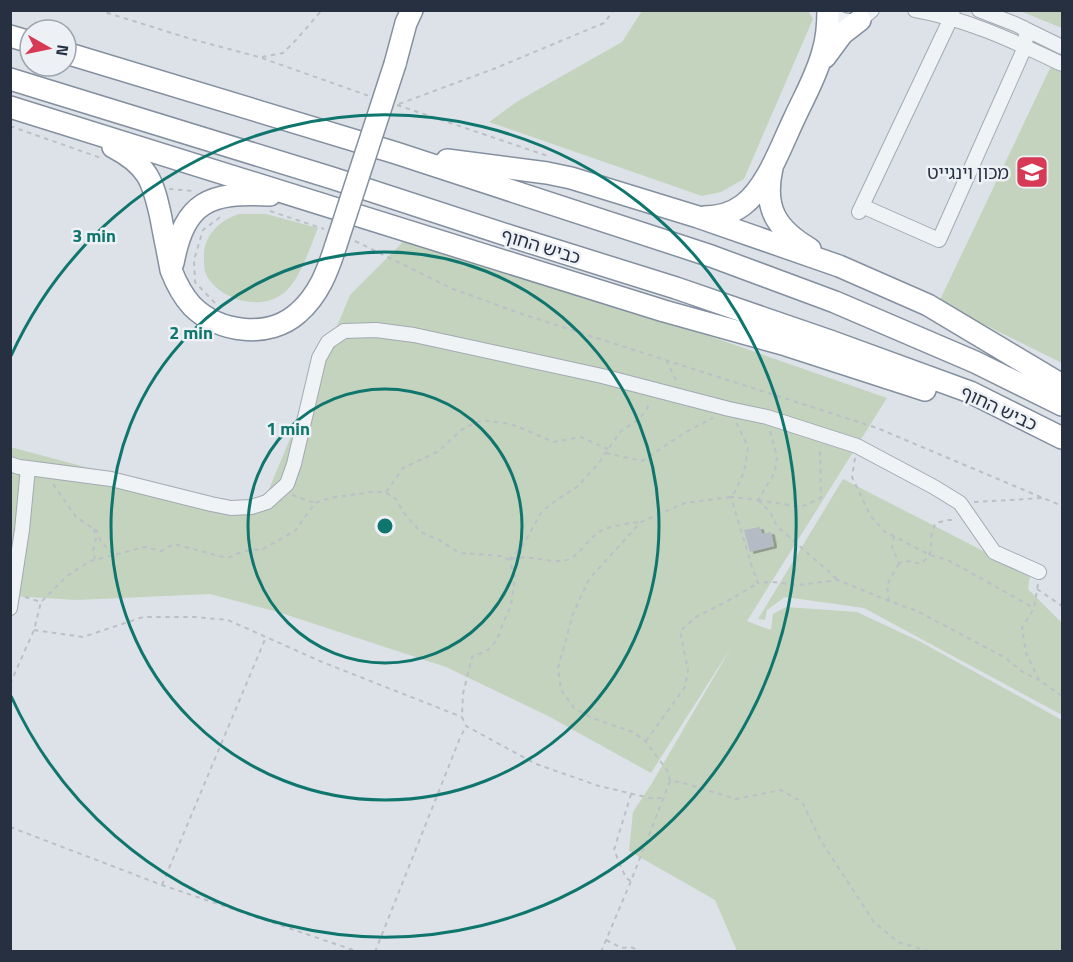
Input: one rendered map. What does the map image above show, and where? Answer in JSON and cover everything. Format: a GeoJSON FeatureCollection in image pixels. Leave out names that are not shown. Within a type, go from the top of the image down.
{"type":"FeatureCollection","features":[{"type":"Feature","properties":{"kind":"highway"},"geometry":{"type":"LineString","coordinates":[[78,128],[135,160],[149,178],[154,188],[171,270],[182,294],[192,305],[208,318],[228,327],[242,329],[272,327],[290,319],[307,305],[324,279],[395,64],[406,22],[412,10]]}},
{"type":"Feature","properties":{"kind":"highway"},"geometry":{"type":"LineString","coordinates":[[817,70],[827,37],[828,10]]}},
{"type":"Feature","properties":{"kind":"highway"},"geometry":{"type":"LineString","coordinates":[[698,217],[723,215],[745,204],[761,184],[774,161],[817,70],[842,34],[866,15]]}},
{"type":"Feature","properties":{"kind":"highway","name":"כביש החוף"},"geometry":{"type":"LineString","coordinates":[[78,57],[396,153],[702,253],[835,302],[975,362],[1062,405]]}},
{"type":"Feature","properties":{"kind":"highway","name":"כביש החוף"},"geometry":{"type":"LineString","coordinates":[[10,79],[332,178],[676,288],[970,392],[1062,438]]}},
{"type":"Feature","properties":{"kind":"highway"},"geometry":{"type":"LineString","coordinates":[[10,107],[664,310],[786,345],[937,394],[1062,443]]}},
{"type":"Feature","properties":{"kind":"highway"},"geometry":{"type":"LineString","coordinates":[[396,153],[547,173],[588,183],[698,217],[838,266],[928,305],[1062,384]]}},
{"type":"Feature","properties":{"kind":"highway"},"geometry":{"type":"LineString","coordinates":[[774,161],[770,201],[775,216],[787,234],[838,266]]}},
{"type":"Feature","properties":{"kind":"highway"},"geometry":{"type":"LineString","coordinates":[[171,270],[178,241],[186,222],[200,206],[232,195],[297,196]]}},
{"type":"Feature","properties":{"kind":"street"},"geometry":{"type":"LineString","coordinates":[[828,10],[841,20],[850,22],[866,15]]}},
{"type":"Feature","properties":{"kind":"street"},"geometry":{"type":"LineString","coordinates":[[915,10],[952,14],[1062,64]]}},
{"type":"Feature","properties":{"kind":"street"},"geometry":{"type":"LineString","coordinates":[[979,10],[1024,28],[1062,47]]}},
{"type":"Feature","properties":{"kind":"street"},"geometry":{"type":"LineString","coordinates":[[952,14],[861,209],[939,240],[1025,47],[1024,28]]}},
{"type":"Feature","properties":{"kind":"street"},"geometry":{"type":"LineString","coordinates":[[10,464],[111,479],[231,508],[251,507],[267,502],[287,484],[294,464],[319,358],[328,342],[344,331],[376,330],[414,335],[592,374],[767,417],[857,446],[960,502],[994,552],[1039,572]]}},
{"type":"Feature","properties":{"kind":"street"},"geometry":{"type":"LineString","coordinates":[[10,608],[22,530],[28,468]]}},
{"type":"Feature","properties":{"kind":"path"},"geometry":{"type":"LineString","coordinates":[[98,10],[259,57],[375,98]]}},
{"type":"Feature","properties":{"kind":"path"},"geometry":{"type":"LineString","coordinates":[[259,57],[283,53],[322,10]]}},
{"type":"Feature","properties":{"kind":"path"},"geometry":{"type":"LineString","coordinates":[[549,156],[396,105],[496,68],[604,23],[614,10]]}},
{"type":"Feature","properties":{"kind":"path"},"geometry":{"type":"LineString","coordinates":[[10,126],[104,159]]}},
{"type":"Feature","properties":{"kind":"path"},"geometry":{"type":"LineString","coordinates":[[154,188],[200,191],[228,211],[203,230],[194,260],[195,282],[218,306]]}},
{"type":"Feature","properties":{"kind":"path"},"geometry":{"type":"LineString","coordinates":[[261,208],[301,220],[453,289],[522,314],[877,428],[1062,506]]}},
{"type":"Feature","properties":{"kind":"path"},"geometry":{"type":"LineString","coordinates":[[666,360],[686,398]]}},
{"type":"Feature","properties":{"kind":"path"},"geometry":{"type":"LineString","coordinates":[[509,560],[523,545],[543,512],[577,487],[599,464],[621,431],[638,420],[646,411],[654,389]]}},
{"type":"Feature","properties":{"kind":"path"},"geometry":{"type":"LineString","coordinates":[[385,492],[403,468],[439,451],[461,430],[482,420],[511,424],[554,442],[580,437],[607,451],[642,461],[686,432],[729,409],[748,447],[744,472],[731,497]]}},
{"type":"Feature","properties":{"kind":"path"},"geometry":{"type":"LineString","coordinates":[[758,500],[775,472],[777,456],[767,417]]}},
{"type":"Feature","properties":{"kind":"path"},"geometry":{"type":"LineString","coordinates":[[509,560],[523,556],[548,560],[569,560],[600,531],[641,522],[685,503],[731,497],[801,507],[821,498],[820,434]]}},
{"type":"Feature","properties":{"kind":"path"},"geometry":{"type":"LineString","coordinates":[[857,446],[852,477],[870,515],[884,531],[930,555],[948,560],[1034,608]]}},
{"type":"Feature","properties":{"kind":"path"},"geometry":{"type":"LineString","coordinates":[[43,470],[76,518],[97,531],[101,542],[114,555]]}},
{"type":"Feature","properties":{"kind":"path"},"geometry":{"type":"LineString","coordinates":[[10,684],[34,630],[41,602],[66,576],[90,561],[145,547],[161,551],[174,544],[227,558],[244,551],[263,549],[295,531],[315,503],[330,498],[385,492],[396,499],[403,512],[421,532],[459,553],[502,556],[509,560],[515,576],[511,606],[497,640],[488,650],[472,657],[463,694],[462,717],[466,726],[536,764],[599,786],[650,798],[663,798]]}},
{"type":"Feature","properties":{"kind":"path"},"geometry":{"type":"LineString","coordinates":[[278,493],[296,495],[315,503]]}},
{"type":"Feature","properties":{"kind":"path"},"geometry":{"type":"LineString","coordinates":[[731,497],[758,583]]}},
{"type":"Feature","properties":{"kind":"path"},"geometry":{"type":"LineString","coordinates":[[899,562],[910,561],[920,564],[928,559],[936,523],[957,520],[960,502],[1044,498]]}},
{"type":"Feature","properties":{"kind":"path"},"geometry":{"type":"LineString","coordinates":[[758,500],[770,512],[777,526],[838,580],[917,611],[1006,658],[1021,671],[1062,696]]}},
{"type":"Feature","properties":{"kind":"path"},"geometry":{"type":"LineString","coordinates":[[601,951],[670,781],[667,770],[645,741],[633,732],[574,708],[561,690],[558,668],[573,614],[589,579],[641,522]]}},
{"type":"Feature","properties":{"kind":"path"},"geometry":{"type":"LineString","coordinates":[[94,530],[96,539],[93,550],[96,560]]}},
{"type":"Feature","properties":{"kind":"path"},"geometry":{"type":"LineString","coordinates":[[894,536],[892,547],[899,562]]}},
{"type":"Feature","properties":{"kind":"path"},"geometry":{"type":"LineString","coordinates":[[889,601],[887,585],[899,562]]}},
{"type":"Feature","properties":{"kind":"path"},"geometry":{"type":"LineString","coordinates":[[1039,572],[1034,608],[1023,628],[1026,653],[1039,680]]}},
{"type":"Feature","properties":{"kind":"path"},"geometry":{"type":"LineString","coordinates":[[645,741],[685,687],[688,670],[680,631],[696,616],[758,583],[798,585],[838,580]]}},
{"type":"Feature","properties":{"kind":"path"},"geometry":{"type":"LineString","coordinates":[[1037,589],[1062,606]]}},
{"type":"Feature","properties":{"kind":"path"},"geometry":{"type":"LineString","coordinates":[[13,593],[41,602]]}},
{"type":"Feature","properties":{"kind":"path"},"geometry":{"type":"LineString","coordinates":[[34,630],[83,637],[144,617],[195,617],[228,620],[322,662],[462,717]]}},
{"type":"Feature","properties":{"kind":"path"},"geometry":{"type":"LineString","coordinates":[[162,885],[266,637]]}},
{"type":"Feature","properties":{"kind":"path"},"geometry":{"type":"LineString","coordinates":[[375,951],[466,726]]}},
{"type":"Feature","properties":{"kind":"path"},"geometry":{"type":"LineString","coordinates":[[670,781],[736,799],[781,790],[802,802],[821,841],[874,922],[898,942],[931,951]]}},
{"type":"Feature","properties":{"kind":"path"},"geometry":{"type":"LineString","coordinates":[[631,794],[614,850],[626,878],[631,881]]}},
{"type":"Feature","properties":{"kind":"path"},"geometry":{"type":"LineString","coordinates":[[10,827],[162,885],[359,951]]}},
{"type":"Feature","properties":{"kind":"path"},"geometry":{"type":"LineString","coordinates":[[606,940],[622,948],[631,947],[642,951]]}},
{"type":"Feature","properties":{"kind":"green space"},"geometry":{"type":"Polygon","coordinates":[[[642,11],[808,11],[813,19],[744,179],[721,192],[702,196],[489,122],[518,101],[622,42],[642,11]]]}},
{"type":"Feature","properties":{"kind":"green space"},"geometry":{"type":"Polygon","coordinates":[[[1020,11],[1062,11],[1062,28],[1020,11]]]}},
{"type":"Feature","properties":{"kind":"green space","name":"מכון וינגייט"},"geometry":{"type":"Polygon","coordinates":[[[1062,43],[1062,363],[939,302],[1062,43]]]}},
{"type":"Feature","properties":{"kind":"green space"},"geometry":{"type":"Polygon","coordinates":[[[239,214],[266,214],[318,228],[293,283],[272,300],[250,302],[229,296],[212,283],[205,272],[204,252],[209,237],[224,221],[239,214]]]}},
{"type":"Feature","properties":{"kind":"green space"},"geometry":{"type":"Polygon","coordinates":[[[406,239],[503,264],[887,398],[747,621],[771,630],[773,614],[786,607],[857,612],[919,641],[1062,720],[1062,951],[737,951],[715,900],[629,851],[633,812],[732,646],[651,773],[548,716],[446,667],[278,612],[210,594],[77,600],[11,596],[10,447],[259,513],[350,295],[406,239]]]}},
{"type":"Feature","properties":{"kind":"green space"},"geometry":{"type":"Polygon","coordinates":[[[843,479],[1030,575],[1028,589],[1062,623],[1062,715],[864,608],[785,597],[767,610],[765,620],[758,619],[843,479]]]}},
{"type":"Feature","properties":{"kind":"building"},"geometry":{"type":"Polygon","coordinates":[[[760,527],[762,534],[771,532],[774,546],[750,552],[744,530],[760,527]]]}},
{"type":"Feature","properties":{"kind":"place","name":"מכון וינגייט"},"geometry":{"type":"Point","coordinates":[1032,172]}}]}
